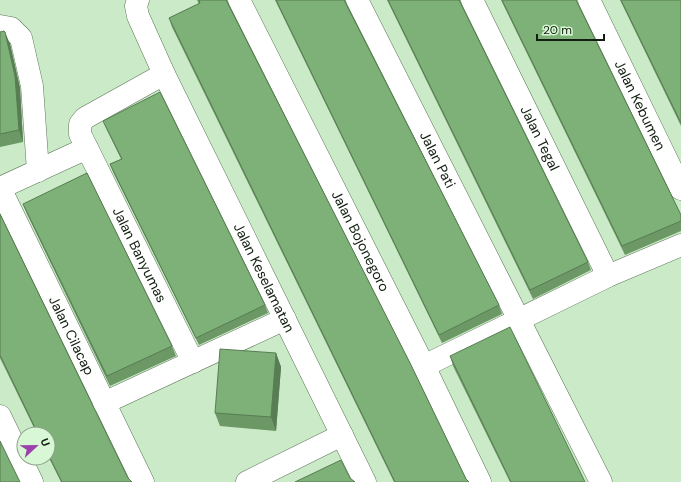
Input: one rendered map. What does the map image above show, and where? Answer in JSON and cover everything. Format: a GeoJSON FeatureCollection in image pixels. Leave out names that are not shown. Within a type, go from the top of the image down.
{"type":"FeatureCollection","features":[{"type":"Feature","properties":{"kind":"street","name":"Jalan Keselamatan"},"geometry":{"type":"LineString","coordinates":[[138,0],[136,6],[138,16],[164,74],[365,482]]}},
{"type":"Feature","properties":{"kind":"street","name":"Jalan Bojonegoro"},"geometry":{"type":"LineString","coordinates":[[239,0],[424,366],[480,482]]}},
{"type":"Feature","properties":{"kind":"street","name":"Jalan Pati"},"geometry":{"type":"LineString","coordinates":[[357,0],[601,482]]}},
{"type":"Feature","properties":{"kind":"street","name":"Jalan Tegal"},"geometry":{"type":"LineString","coordinates":[[472,0],[608,276]]}},
{"type":"Feature","properties":{"kind":"street","name":"Jalan Kebumen"},"geometry":{"type":"LineString","coordinates":[[589,0],[681,189]]}},
{"type":"Feature","properties":{"kind":"street"},"geometry":{"type":"LineString","coordinates":[[0,26],[11,28],[21,38],[32,86],[38,171]]}},
{"type":"Feature","properties":{"kind":"street","name":"Jalan Banyumas"},"geometry":{"type":"LineString","coordinates":[[164,74],[85,118],[80,124],[80,134],[193,362]]}},
{"type":"Feature","properties":{"kind":"street"},"geometry":{"type":"LineString","coordinates":[[0,188],[87,148]]}},
{"type":"Feature","properties":{"kind":"street","name":"Jalan Cilacap"},"geometry":{"type":"LineString","coordinates":[[0,188],[143,482]]}},
{"type":"Feature","properties":{"kind":"street"},"geometry":{"type":"LineString","coordinates":[[424,366],[608,276],[681,245]]}},
{"type":"Feature","properties":{"kind":"street"},"geometry":{"type":"LineString","coordinates":[[104,403],[285,319]]}},
{"type":"Feature","properties":{"kind":"street"},"geometry":{"type":"LineString","coordinates":[[0,416],[32,482]]}},
{"type":"Feature","properties":{"kind":"street"},"geometry":{"type":"LineString","coordinates":[[251,481],[342,435]]}},
{"type":"Feature","properties":{"kind":"building"},"geometry":{"type":"Polygon","coordinates":[[[199,0],[226,0],[410,363],[466,479],[469,482],[395,482],[169,18],[200,3],[199,0]]]}},
{"type":"Feature","properties":{"kind":"building"},"geometry":{"type":"Polygon","coordinates":[[[276,0],[344,0],[499,305],[439,335],[276,0]]]}},
{"type":"Feature","properties":{"kind":"building"},"geometry":{"type":"Polygon","coordinates":[[[388,0],[459,0],[588,262],[530,290],[388,0]]]}},
{"type":"Feature","properties":{"kind":"building"},"geometry":{"type":"Polygon","coordinates":[[[502,0],[576,0],[681,215],[681,221],[622,246],[502,0]]]}},
{"type":"Feature","properties":{"kind":"building"},"geometry":{"type":"Polygon","coordinates":[[[621,0],[681,0],[681,123],[621,0]]]}},
{"type":"Feature","properties":{"kind":"building"},"geometry":{"type":"Polygon","coordinates":[[[4,31],[15,76],[19,130],[0,134],[0,32],[4,31]]]}},
{"type":"Feature","properties":{"kind":"building"},"geometry":{"type":"Polygon","coordinates":[[[160,92],[265,305],[196,338],[110,164],[122,159],[103,121],[160,92]]]}},
{"type":"Feature","properties":{"kind":"building"},"geometry":{"type":"Polygon","coordinates":[[[87,173],[172,346],[107,376],[23,204],[87,173]]]}},
{"type":"Feature","properties":{"kind":"building"},"geometry":{"type":"Polygon","coordinates":[[[0,214],[128,478],[132,482],[62,482],[54,466],[56,466],[56,426],[34,426],[0,355],[0,214]]]}},
{"type":"Feature","properties":{"kind":"building"},"geometry":{"type":"Polygon","coordinates":[[[510,327],[585,482],[511,482],[450,356],[510,327]]]}},
{"type":"Feature","properties":{"kind":"building"},"geometry":{"type":"Polygon","coordinates":[[[220,349],[276,353],[271,417],[215,413],[220,349]]]}},
{"type":"Feature","properties":{"kind":"building"},"geometry":{"type":"Polygon","coordinates":[[[0,441],[20,482],[0,482],[0,441]]]}},
{"type":"Feature","properties":{"kind":"building"},"geometry":{"type":"Polygon","coordinates":[[[341,460],[350,478],[355,482],[295,482],[341,460]]]}}]}
